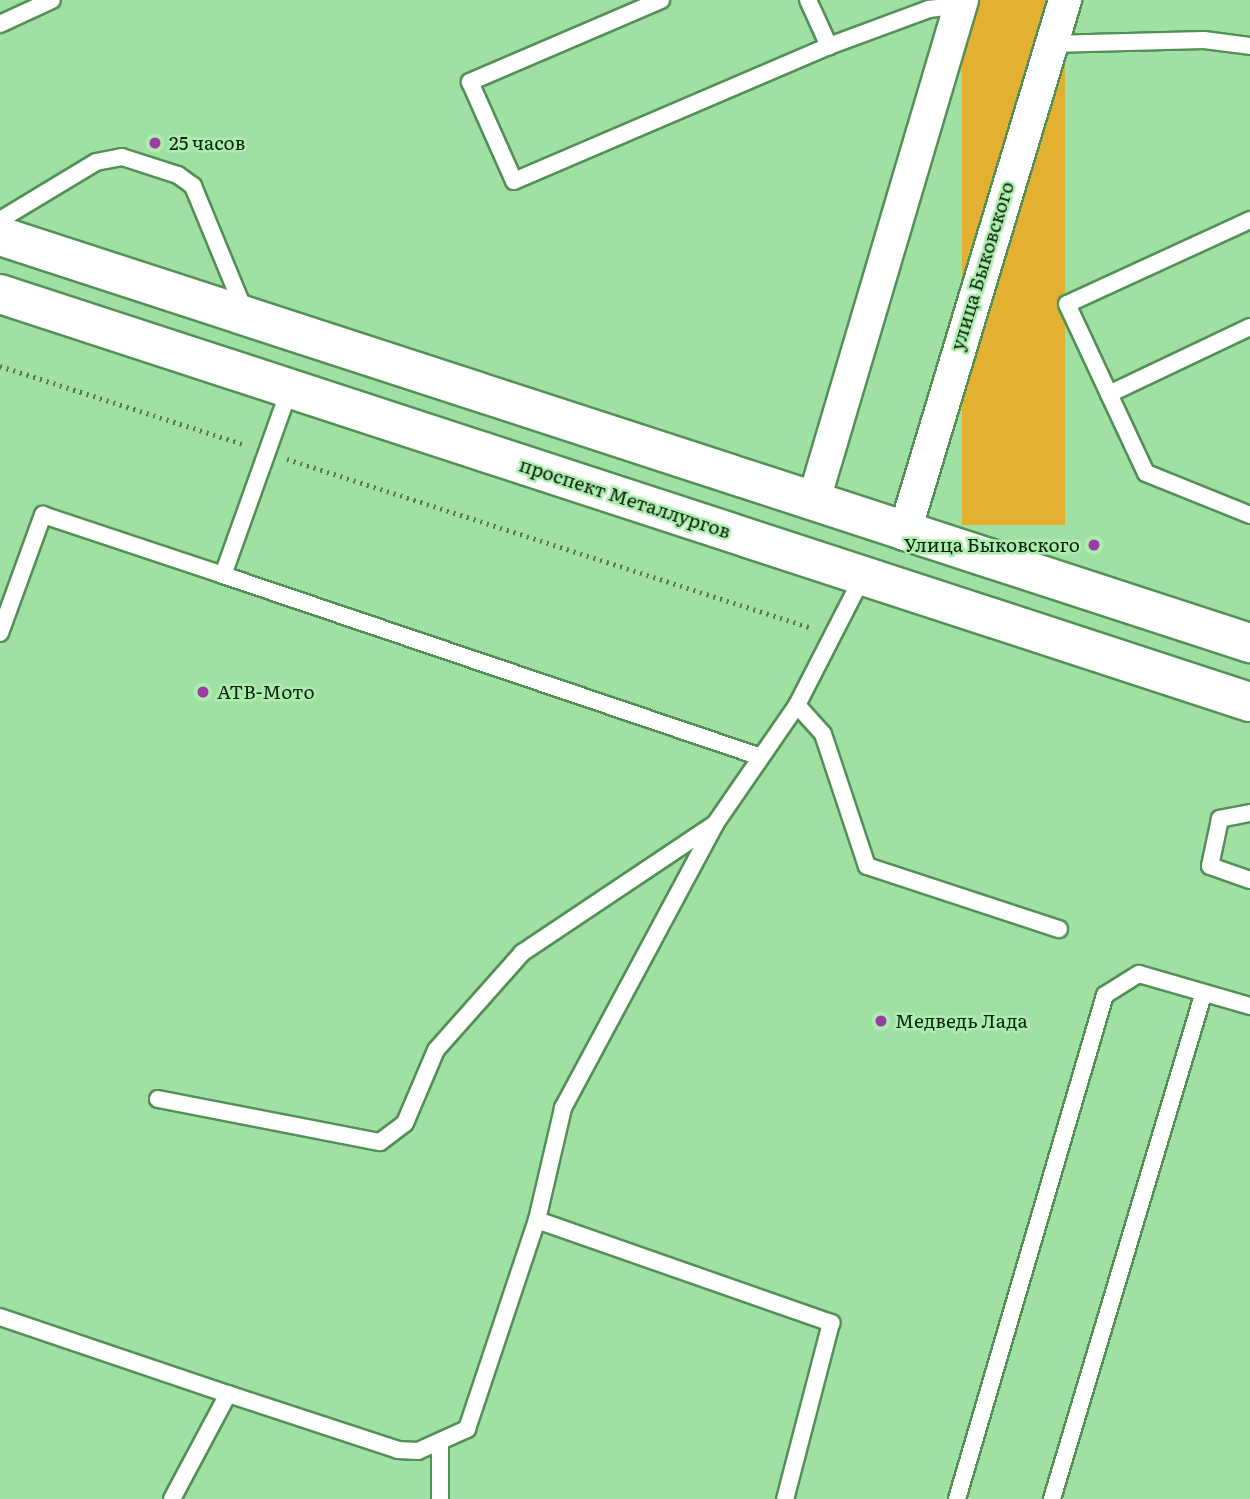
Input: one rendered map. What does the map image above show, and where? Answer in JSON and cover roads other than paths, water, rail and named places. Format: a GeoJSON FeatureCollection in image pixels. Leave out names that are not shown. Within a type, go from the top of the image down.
{"type":"FeatureCollection","features":[{"type":"Feature","properties":{"kind":"main road"},"geometry":{"type":"LineString","coordinates":[[0,236],[245,312],[904,534],[1247,634]]}},
{"type":"Feature","properties":{"kind":"main road","name":"проспект Металлургов"},"geometry":{"type":"LineString","coordinates":[[0,294],[1250,702]]}},
{"type":"Feature","properties":{"kind":"main road"},"geometry":{"type":"LineString","coordinates":[[797,555],[813,503]]}},
{"type":"Feature","properties":{"kind":"main road"},"geometry":{"type":"LineString","coordinates":[[874,580],[904,534]]}},
{"type":"Feature","properties":{"kind":"street","name":"улица Быковского"},"geometry":{"type":"LineString","coordinates":[[904,534],[1065,0]]}},
{"type":"Feature","properties":{"kind":"street"},"geometry":{"type":"LineString","coordinates":[[813,503],[961,2]]}},
{"type":"Feature","properties":{"kind":"lane"},"geometry":{"type":"LineString","coordinates":[[0,24],[52,0]]}},
{"type":"Feature","properties":{"kind":"lane"},"geometry":{"type":"LineString","coordinates":[[662,0],[470,82],[514,181],[829,46],[929,9],[961,2]]}},
{"type":"Feature","properties":{"kind":"lane"},"geometry":{"type":"LineString","coordinates":[[808,0],[829,46]]}},
{"type":"Feature","properties":{"kind":"lane"},"geometry":{"type":"LineString","coordinates":[[1050,44],[1204,40],[1250,46]]}},
{"type":"Feature","properties":{"kind":"lane"},"geometry":{"type":"LineString","coordinates":[[0,220],[96,162],[122,157],[178,175],[193,186],[245,312]]}},
{"type":"Feature","properties":{"kind":"lane"},"geometry":{"type":"LineString","coordinates":[[1250,220],[1067,303],[1146,473],[1250,515]]}},
{"type":"Feature","properties":{"kind":"lane"},"geometry":{"type":"LineString","coordinates":[[1109,394],[1250,327]]}},
{"type":"Feature","properties":{"kind":"lane"},"geometry":{"type":"LineString","coordinates":[[223,575],[270,453],[290,388]]}},
{"type":"Feature","properties":{"kind":"lane"},"geometry":{"type":"LineString","coordinates":[[0,633],[43,515],[758,756]]}},
{"type":"Feature","properties":{"kind":"lane"},"geometry":{"type":"LineString","coordinates":[[0,1317],[398,1450],[440,1444],[467,1429],[481,1398],[537,1220],[563,1108],[715,824],[758,756],[797,705],[874,580]]}},
{"type":"Feature","properties":{"kind":"lane"},"geometry":{"type":"LineString","coordinates":[[797,705],[823,734],[867,866],[1059,929]]}},
{"type":"Feature","properties":{"kind":"lane"},"geometry":{"type":"LineString","coordinates":[[1250,813],[1220,819],[1210,866],[1250,880]]}},
{"type":"Feature","properties":{"kind":"lane"},"geometry":{"type":"LineString","coordinates":[[158,1100],[380,1142],[405,1123],[436,1050],[522,953],[715,824]]}},
{"type":"Feature","properties":{"kind":"lane"},"geometry":{"type":"LineString","coordinates":[[957,1499],[1105,995],[1139,974],[1203,995],[1250,1006]]}},
{"type":"Feature","properties":{"kind":"lane"},"geometry":{"type":"LineString","coordinates":[[1052,1499],[1203,995]]}},
{"type":"Feature","properties":{"kind":"lane"},"geometry":{"type":"LineString","coordinates":[[537,1220],[831,1324],[785,1499]]}},
{"type":"Feature","properties":{"kind":"lane"},"geometry":{"type":"LineString","coordinates":[[172,1499],[228,1394]]}},
{"type":"Feature","properties":{"kind":"lane"},"geometry":{"type":"LineString","coordinates":[[440,1444],[440,1499]]}},
{"type":"Feature","properties":{"kind":"place","name":"25 часов"},"geometry":{"type":"Point","coordinates":[155,143]}},
{"type":"Feature","properties":{"kind":"place","name":"Улица Быковского"},"geometry":{"type":"Point","coordinates":[1094,545]}},
{"type":"Feature","properties":{"kind":"place","name":"АТВ-Мото"},"geometry":{"type":"Point","coordinates":[203,692]}},
{"type":"Feature","properties":{"kind":"place","name":"Медведь Лада"},"geometry":{"type":"Point","coordinates":[881,1021]}}]}
